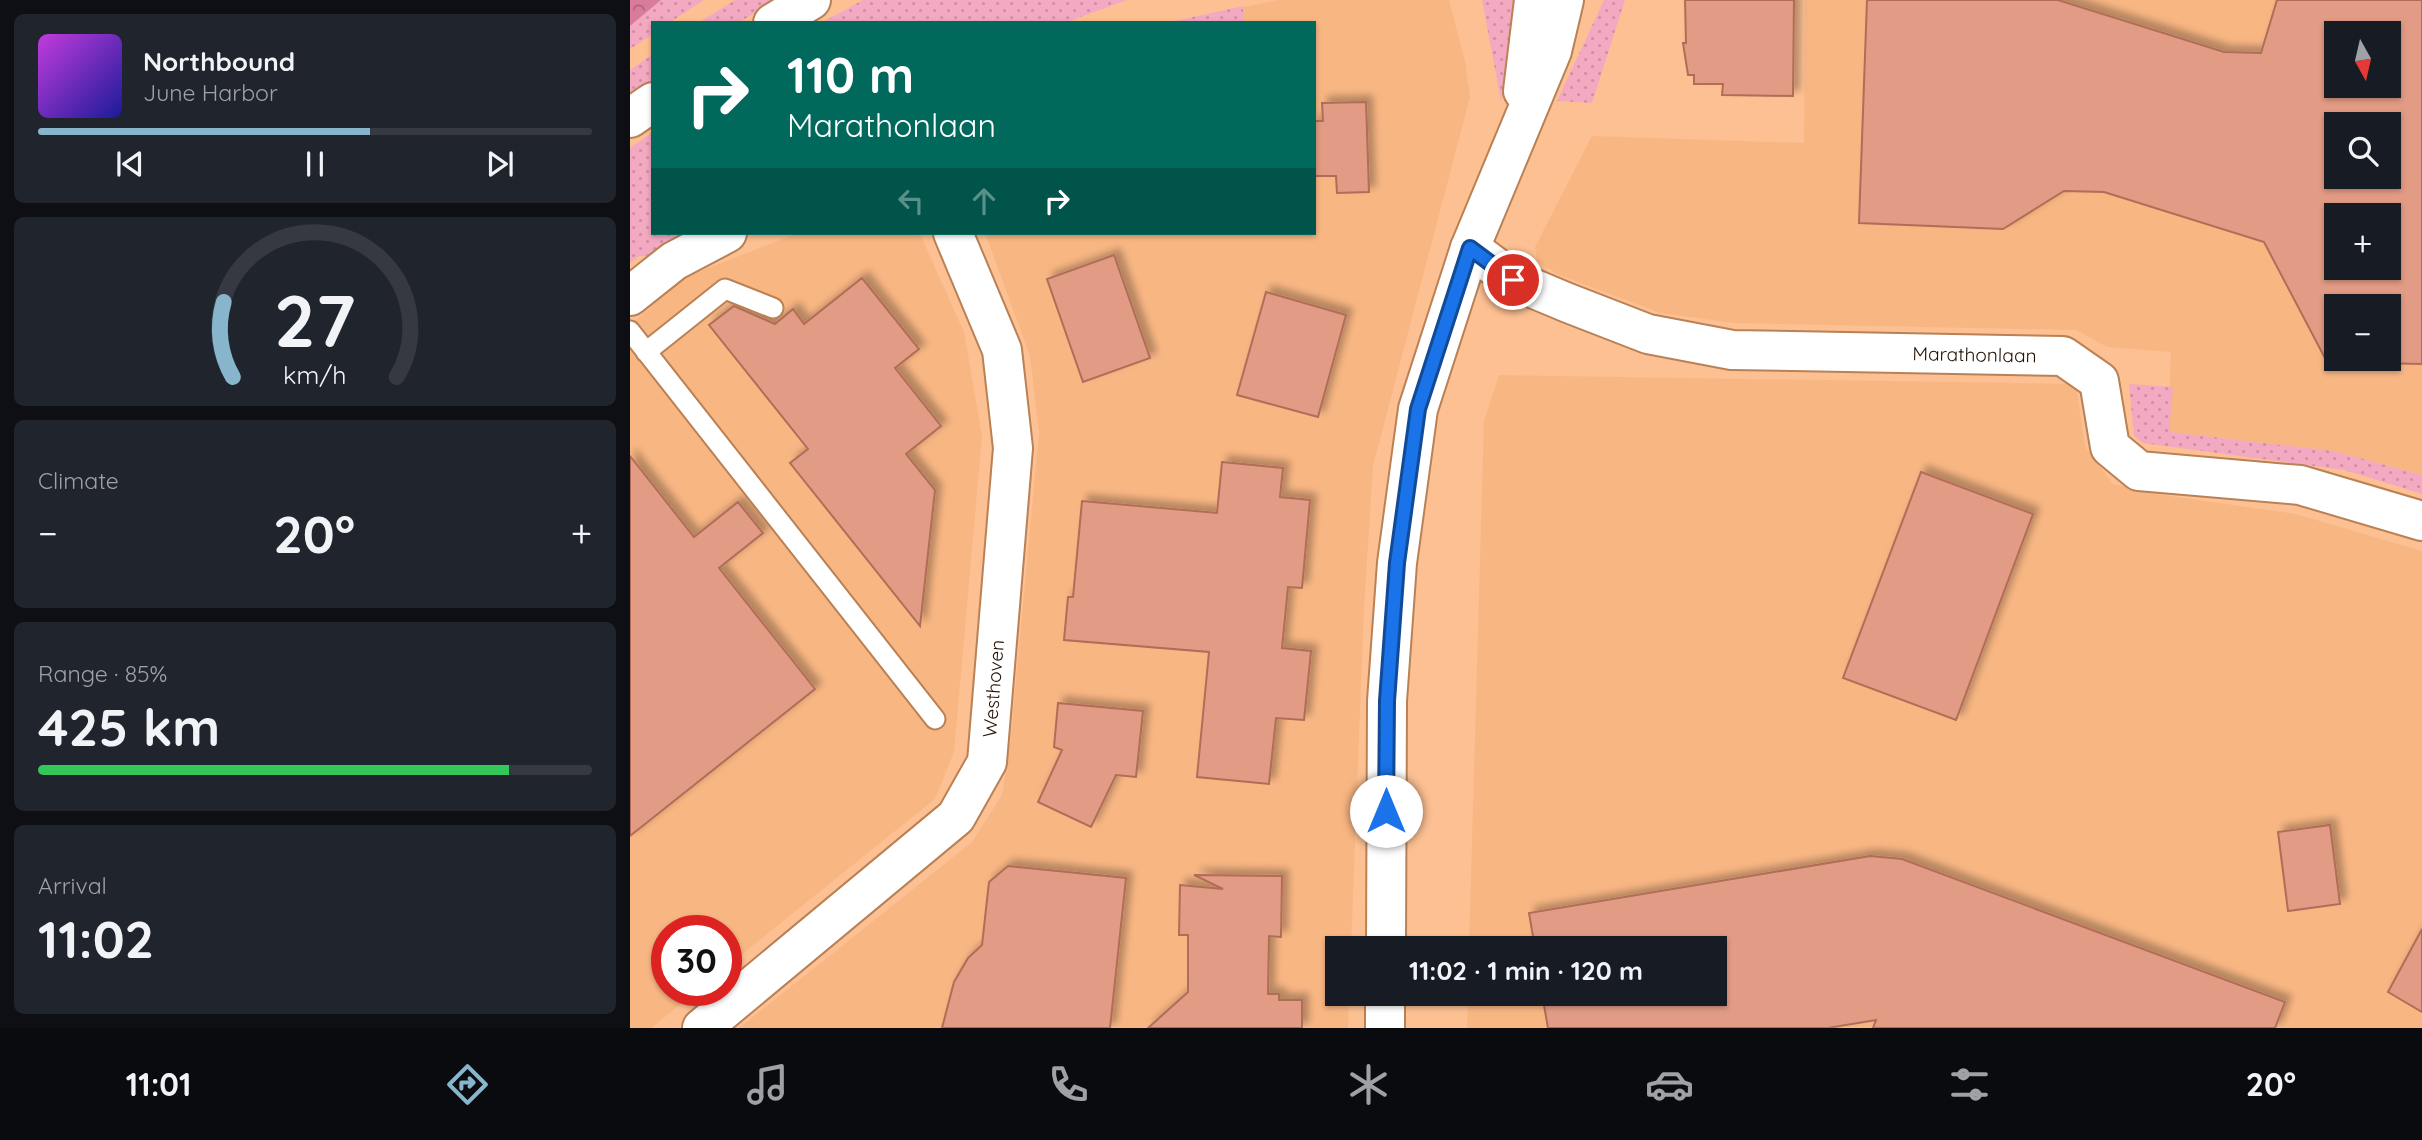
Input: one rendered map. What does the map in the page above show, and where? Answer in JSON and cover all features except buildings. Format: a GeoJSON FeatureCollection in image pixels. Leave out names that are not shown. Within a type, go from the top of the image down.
{"type":"FeatureCollection","features":[{"type":"Feature","properties":{"kind":"street"},"geometry":{"type":"LineString","coordinates":[[776,21],[811,0]]}},
{"type":"Feature","properties":{"kind":"street"},"geometry":{"type":"LineString","coordinates":[[1522,118],[1524,62],[1534,0]]}},
{"type":"Feature","properties":{"kind":"street"},"geometry":{"type":"LineString","coordinates":[[1385,936],[1387,701],[1397,563],[1418,409],[1470,248],[1552,51],[1564,0]]}},
{"type":"Feature","properties":{"kind":"street"},"geometry":{"type":"LineString","coordinates":[[630,118],[651,103]]}},
{"type":"Feature","properties":{"kind":"street"},"geometry":{"type":"LineString","coordinates":[[630,296],[674,261],[723,235]]}},
{"type":"Feature","properties":{"kind":"street","name":"Westhoven"},"geometry":{"type":"LineString","coordinates":[[702,1028],[956,817],[987,762],[1013,448],[1002,350],[954,235]]}},
{"type":"Feature","properties":{"kind":"street","name":"Marathonlaan"},"geometry":{"type":"LineString","coordinates":[[1470,248],[1513,280],[1580,308],[1648,334],[1732,350],[2063,356],[2099,381],[2110,447],[2139,471],[2300,485],[2422,521]]}},
{"type":"Feature","properties":{"kind":"street"},"geometry":{"type":"LineString","coordinates":[[1385,1006],[1385,1028]]}},
{"type":"Feature","properties":{"kind":"lane"},"geometry":{"type":"LineString","coordinates":[[646,352],[725,289],[773,309]]}},
{"type":"Feature","properties":{"kind":"lane"},"geometry":{"type":"LineString","coordinates":[[630,331],[935,719]]}},
{"type":"Feature","properties":{"kind":"shaded area"},"geometry":{"type":"Polygon","coordinates":[[[661,0],[704,0],[672,21],[651,21],[651,35],[630,49],[630,26],[661,0]]]}},
{"type":"Feature","properties":{"kind":"shaded area"},"geometry":{"type":"Polygon","coordinates":[[[735,0],[776,0],[741,21],[701,21],[735,0]]]}},
{"type":"Feature","properties":{"kind":"shaded area"},"geometry":{"type":"Polygon","coordinates":[[[863,0],[1127,0],[1069,21],[825,21],[863,0]]]}},
{"type":"Feature","properties":{"kind":"shaded area"},"geometry":{"type":"Polygon","coordinates":[[[1278,0],[1449,0],[1465,61],[1470,97],[1373,466],[1364,607],[1351,936],[1325,936],[1325,1006],[1349,1006],[1348,1028],[739,1028],[972,842],[1002,795],[1010,744],[1039,432],[1030,356],[986,235],[1316,235],[1316,21],[1176,21],[1278,0]]]}},
{"type":"Feature","properties":{"kind":"shaded area"},"geometry":{"type":"Polygon","coordinates":[[[1482,0],[1519,0],[1514,47],[1501,101],[1482,0]]]}},
{"type":"Feature","properties":{"kind":"shaded area"},"geometry":{"type":"Polygon","coordinates":[[[1604,0],[1625,0],[1592,103],[1557,101],[1604,0]]]}},
{"type":"Feature","properties":{"kind":"shaded area"},"geometry":{"type":"Polygon","coordinates":[[[1805,0],[2422,0],[2422,475],[2334,451],[2168,432],[2171,352],[2107,347],[2076,330],[1734,323],[1660,313],[1557,274],[1537,261],[1535,247],[1592,136],[1804,143],[1805,0]]]}},
{"type":"Feature","properties":{"kind":"shaded area"},"geometry":{"type":"Polygon","coordinates":[[[1243,6],[1243,21],[1175,21],[1243,6]]]}},
{"type":"Feature","properties":{"kind":"shaded area"},"geometry":{"type":"Polygon","coordinates":[[[651,55],[651,81],[630,96],[630,70],[651,55]]]}},
{"type":"Feature","properties":{"kind":"shaded area"},"geometry":{"type":"Polygon","coordinates":[[[651,133],[651,235],[689,235],[652,257],[639,256],[630,263],[630,148],[651,133]]]}},
{"type":"Feature","properties":{"kind":"shaded area"},"geometry":{"type":"Polygon","coordinates":[[[793,235],[918,235],[964,332],[982,436],[954,752],[935,799],[742,954],[742,915],[651,915],[651,1006],[678,1006],[651,1028],[630,1028],[630,325],[688,276],[793,235]]]}},
{"type":"Feature","properties":{"kind":"shaded area"},"geometry":{"type":"Polygon","coordinates":[[[1499,375],[2076,384],[2085,447],[2113,484],[2170,496],[2296,514],[2422,551],[2422,1028],[1467,1028],[1468,1006],[1727,1006],[1727,936],[1469,936],[1484,420],[1499,375]]]}},
{"type":"Feature","properties":{"kind":"shaded area"},"geometry":{"type":"Polygon","coordinates":[[[2129,384],[2173,387],[2169,432],[2334,451],[2422,475],[2422,494],[2344,470],[2143,443],[2134,436],[2129,384]]]}},
{"type":"Feature","properties":{"kind":"green space"},"geometry":{"type":"Polygon","coordinates":[[[630,0],[661,0],[630,26],[630,0]]]}},
{"type":"Feature","properties":{"kind":"route"},"geometry":{"type":"LineString","coordinates":[[1386,811],[1387,701],[1397,563],[1418,409],[1470,248],[1513,280]]}}]}
